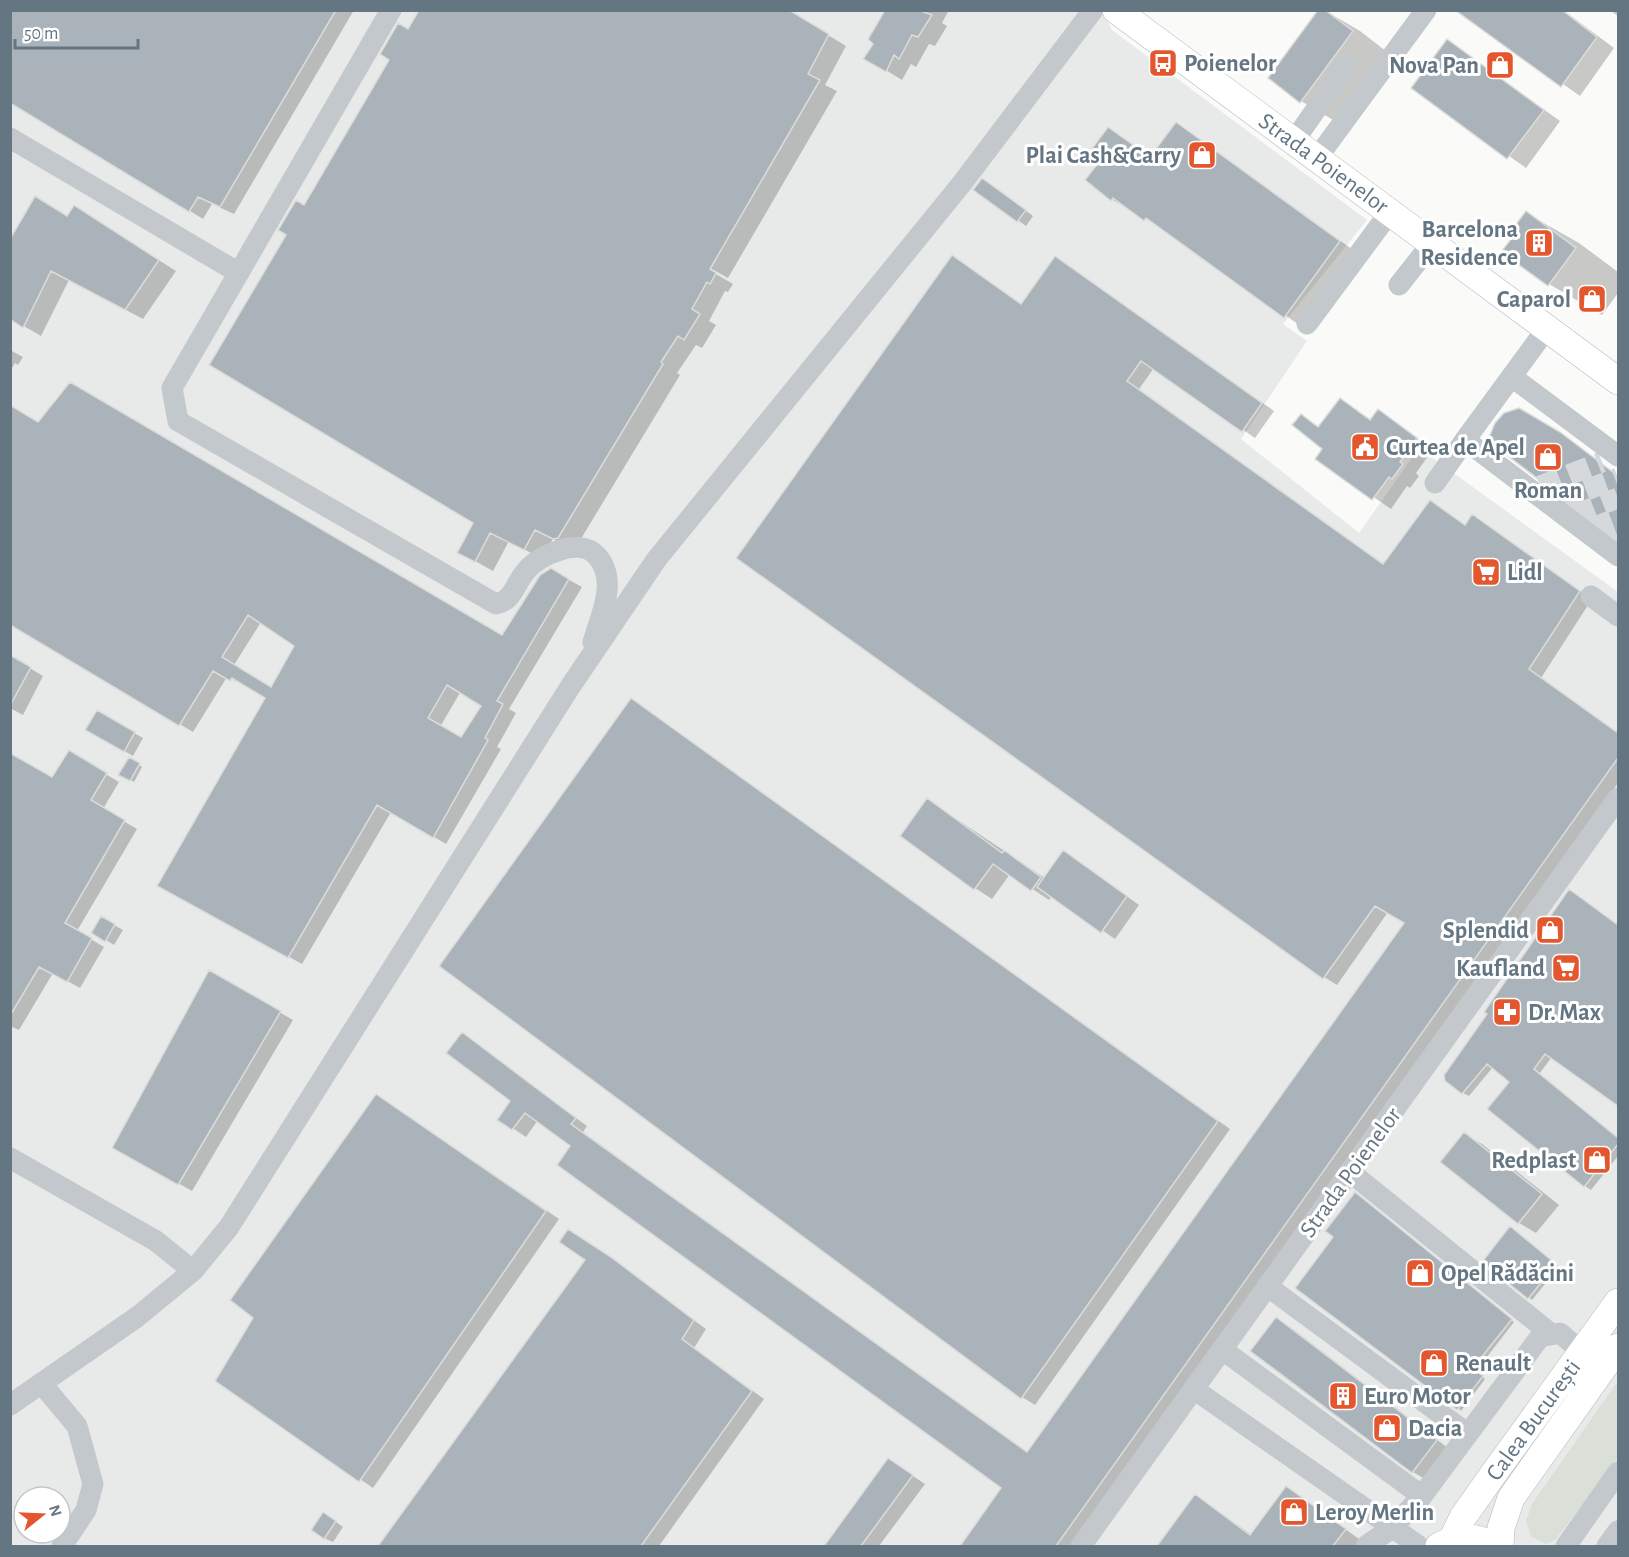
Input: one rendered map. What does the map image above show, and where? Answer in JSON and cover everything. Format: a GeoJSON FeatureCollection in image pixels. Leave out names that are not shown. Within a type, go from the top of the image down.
{"type":"FeatureCollection","features":[{"type":"Feature","properties":{"kind":"main road","name":"Strada Poienelor"},"geometry":{"type":"LineString","coordinates":[[1116,10],[1618,381]]}},
{"type":"Feature","properties":{"kind":"main road","name":"Calea București"},"geometry":{"type":"LineString","coordinates":[[1446,1543],[1618,1302]]}},
{"type":"Feature","properties":{"kind":"main road","name":"Calea București"},"geometry":{"type":"LineString","coordinates":[[1500,1546],[1501,1528],[1511,1498],[1618,1347]]}},
{"type":"Feature","properties":{"kind":"main road","name":"Calea București"},"geometry":{"type":"LineString","coordinates":[[1446,1543],[1477,1539],[1494,1546]]}},
{"type":"Feature","properties":{"kind":"street"},"geometry":{"type":"LineString","coordinates":[[392,10],[172,388],[178,421],[496,604],[510,597],[526,571],[539,560],[554,552],[573,548],[592,551],[604,563],[609,585],[589,658]]}},
{"type":"Feature","properties":{"kind":"street"},"geometry":{"type":"LineString","coordinates":[[10,1405],[137,1317],[193,1271],[229,1227],[589,658],[656,560],[963,182],[1093,10]]}},
{"type":"Feature","properties":{"kind":"street"},"geometry":{"type":"LineString","coordinates":[[1317,158],[1426,10]]}},
{"type":"Feature","properties":{"kind":"street"},"geometry":{"type":"LineString","coordinates":[[1294,141],[1346,66]]}},
{"type":"Feature","properties":{"kind":"street"},"geometry":{"type":"LineString","coordinates":[[10,138],[239,273]]}},
{"type":"Feature","properties":{"kind":"street"},"geometry":{"type":"LineString","coordinates":[[1307,324],[1390,212]]}},
{"type":"Feature","properties":{"kind":"street"},"geometry":{"type":"LineString","coordinates":[[1399,285],[1432,243]]}},
{"type":"Feature","properties":{"kind":"street"},"geometry":{"type":"LineString","coordinates":[[1435,483],[1547,328]]}},
{"type":"Feature","properties":{"kind":"street"},"geometry":{"type":"LineString","coordinates":[[1512,377],[1613,458]]}},
{"type":"Feature","properties":{"kind":"street"},"geometry":{"type":"LineString","coordinates":[[1465,440],[1575,519]]}},
{"type":"Feature","properties":{"kind":"street"},"geometry":{"type":"LineString","coordinates":[[1591,596],[1618,616]]}},
{"type":"Feature","properties":{"kind":"street","name":"Strada Poienelor"},"geometry":{"type":"LineString","coordinates":[[1081,1546],[1618,798]]}},
{"type":"Feature","properties":{"kind":"street"},"geometry":{"type":"LineString","coordinates":[[10,1158],[156,1241],[193,1271]]}},
{"type":"Feature","properties":{"kind":"street"},"geometry":{"type":"LineString","coordinates":[[1350,1172],[1550,1333]]}},
{"type":"Feature","properties":{"kind":"street"},"geometry":{"type":"LineString","coordinates":[[1268,1286],[1468,1434]]}},
{"type":"Feature","properties":{"kind":"street"},"geometry":{"type":"LineString","coordinates":[[1366,1546],[1392,1528],[1422,1496],[1540,1337],[1550,1333],[1560,1333],[1582,1352]]}},
{"type":"Feature","properties":{"kind":"street"},"geometry":{"type":"LineString","coordinates":[[1223,1350],[1422,1496]]}},
{"type":"Feature","properties":{"kind":"street"},"geometry":{"type":"LineString","coordinates":[[42,1383],[77,1426],[93,1484],[86,1510],[62,1546]]}},
{"type":"Feature","properties":{"kind":"street"},"geometry":{"type":"LineString","coordinates":[[1195,1390],[1419,1546]]}},
{"type":"Feature","properties":{"kind":"street"},"geometry":{"type":"LineString","coordinates":[[1565,1545],[1618,1472]]}},
{"type":"Feature","properties":{"kind":"street"},"geometry":{"type":"LineString","coordinates":[[1511,1498],[1508,1515],[1514,1546]]}},
{"type":"Feature","properties":{"kind":"street"},"geometry":{"type":"LineString","coordinates":[[1607,1546],[1618,1531]]}},
{"type":"Feature","properties":{"kind":"shaded area"},"geometry":{"type":"Polygon","coordinates":[[[11,11],[1102,11],[1112,30],[1367,220],[1283,324],[1307,341],[1241,439],[1359,533],[1419,448],[1618,592],[1618,1546],[11,1546],[11,11]]]}},
{"type":"Feature","properties":{"kind":"shaded area"},"geometry":{"type":"Polygon","coordinates":[[[1618,1381],[1618,1458],[1555,1540],[1546,1544],[1531,1536],[1526,1521],[1532,1504],[1618,1381]]]}},
{"type":"Feature","properties":{"kind":"building"},"geometry":{"type":"Polygon","coordinates":[[[10,10],[336,10],[220,207],[198,197],[189,212],[10,103],[10,10]]]}},
{"type":"Feature","properties":{"kind":"building"},"geometry":{"type":"Polygon","coordinates":[[[419,10],[789,10],[829,34],[808,74],[820,80],[710,269],[716,273],[710,284],[707,282],[692,309],[700,314],[684,340],[678,336],[661,362],[663,364],[558,538],[553,539],[535,530],[524,550],[490,533],[475,562],[457,553],[473,523],[209,365],[286,235],[278,230],[296,200],[304,205],[389,60],[380,54],[398,23],[408,29],[419,10]]]}},
{"type":"Feature","properties":{"kind":"building"},"geometry":{"type":"Polygon","coordinates":[[[885,10],[918,10],[932,15],[918,37],[912,35],[899,59],[894,55],[886,72],[863,59],[873,44],[868,39],[885,10]]]}},
{"type":"Feature","properties":{"kind":"building"},"geometry":{"type":"Polygon","coordinates":[[[1318,10],[1325,10],[1353,31],[1300,103],[1268,78],[1318,10]]]}},
{"type":"Feature","properties":{"kind":"building"},"geometry":{"type":"Polygon","coordinates":[[[1455,10],[1562,10],[1597,37],[1561,87],[1455,10]]]}},
{"type":"Feature","properties":{"kind":"building"},"geometry":{"type":"Polygon","coordinates":[[[1447,39],[1544,110],[1507,159],[1411,88],[1447,39]]]}},
{"type":"Feature","properties":{"kind":"building"},"geometry":{"type":"Polygon","coordinates":[[[1176,122],[1340,241],[1284,318],[1146,218],[1144,221],[1113,198],[1111,201],[1085,180],[1099,162],[1088,154],[1108,127],[1150,157],[1176,122]]]}},
{"type":"Feature","properties":{"kind":"building"},"geometry":{"type":"Polygon","coordinates":[[[982,178],[1026,210],[1017,222],[973,190],[982,178]]]}},
{"type":"Feature","properties":{"kind":"building"},"geometry":{"type":"Polygon","coordinates":[[[35,196],[67,216],[74,205],[159,260],[125,310],[51,271],[23,328],[10,319],[10,239],[35,196]]]}},
{"type":"Feature","properties":{"kind":"building","name":"Barcelona Residence"},"geometry":{"type":"Polygon","coordinates":[[[1526,211],[1576,248],[1548,286],[1501,252],[1512,238],[1508,235],[1526,211]]]}},
{"type":"Feature","properties":{"kind":"building"},"geometry":{"type":"Polygon","coordinates":[[[952,255],[1021,304],[1055,256],[1262,403],[1242,432],[1141,361],[1127,381],[1383,564],[1430,500],[1465,525],[1472,514],[1580,591],[1529,669],[1618,733],[1618,758],[1056,1546],[960,1546],[1001,1488],[557,1165],[570,1146],[525,1113],[512,1130],[497,1120],[510,1101],[446,1053],[462,1032],[576,1118],[571,1124],[1027,1452],[1404,923],[1375,906],[1323,979],[736,558],[952,255]]]}},
{"type":"Feature","properties":{"kind":"building"},"geometry":{"type":"Polygon","coordinates":[[[70,382],[502,635],[540,575],[551,568],[569,579],[497,701],[503,704],[485,738],[488,740],[433,838],[377,805],[288,958],[157,886],[265,698],[232,678],[230,681],[213,671],[179,726],[10,625],[10,405],[38,422],[70,382]],[[248,615],[222,657],[271,687],[294,646],[248,615]],[[447,685],[428,718],[461,737],[481,706],[447,685]]]}},
{"type":"Feature","properties":{"kind":"building","name":"Curtea de Apel"},"geometry":{"type":"Polygon","coordinates":[[[1340,398],[1370,420],[1378,409],[1417,438],[1400,462],[1403,464],[1392,479],[1389,477],[1372,500],[1315,459],[1322,449],[1292,425],[1301,414],[1318,427],[1340,398]]]}},
{"type":"Feature","properties":{"kind":"building"},"geometry":{"type":"Polygon","coordinates":[[[1519,408],[1560,432],[1618,476],[1618,540],[1491,443],[1490,435],[1495,423],[1504,413],[1519,408]]]}},
{"type":"Feature","properties":{"kind":"building"},"geometry":{"type":"Polygon","coordinates":[[[10,655],[31,667],[10,706],[10,655]]]}},
{"type":"Feature","properties":{"kind":"building"},"geometry":{"type":"Polygon","coordinates":[[[631,698],[1218,1121],[1021,1399],[439,966],[631,698]]]}},
{"type":"Feature","properties":{"kind":"building"},"geometry":{"type":"Polygon","coordinates":[[[97,710],[135,732],[124,752],[85,730],[97,710]]]}},
{"type":"Feature","properties":{"kind":"building"},"geometry":{"type":"Polygon","coordinates":[[[69,750],[107,773],[91,800],[125,820],[65,923],[92,938],[67,982],[39,967],[10,1016],[10,753],[52,777],[69,750]]]}},
{"type":"Feature","properties":{"kind":"building"},"geometry":{"type":"Polygon","coordinates":[[[129,757],[140,763],[130,781],[118,775],[129,757]]]}},
{"type":"Feature","properties":{"kind":"building"},"geometry":{"type":"Polygon","coordinates":[[[927,798],[1002,853],[1004,850],[1041,877],[1031,891],[993,864],[974,890],[900,836],[927,798]]]}},
{"type":"Feature","properties":{"kind":"building"},"geometry":{"type":"Polygon","coordinates":[[[1063,850],[1127,896],[1101,933],[1037,887],[1063,850]]]}},
{"type":"Feature","properties":{"kind":"building"},"geometry":{"type":"Polygon","coordinates":[[[1569,889],[1618,925],[1618,1106],[1545,1054],[1534,1069],[1618,1138],[1618,1144],[1584,1187],[1487,1109],[1509,1082],[1487,1064],[1462,1094],[1445,1081],[1444,1075],[1487,1014],[1484,1012],[1569,889]]]}},
{"type":"Feature","properties":{"kind":"building"},"geometry":{"type":"Polygon","coordinates":[[[101,916],[115,924],[105,942],[91,933],[101,916]]]}},
{"type":"Feature","properties":{"kind":"building"},"geometry":{"type":"Polygon","coordinates":[[[209,970],[281,1011],[178,1185],[112,1148],[209,970]]]}},
{"type":"Feature","properties":{"kind":"building"},"geometry":{"type":"Polygon","coordinates":[[[376,1094],[546,1211],[359,1482],[215,1381],[253,1318],[230,1300],[376,1094]]]}},
{"type":"Feature","properties":{"kind":"building"},"geometry":{"type":"Polygon","coordinates":[[[1464,1132],[1542,1194],[1518,1224],[1440,1162],[1464,1132]]]}},
{"type":"Feature","properties":{"kind":"building"},"geometry":{"type":"Polygon","coordinates":[[[1355,1192],[1512,1319],[1473,1368],[1483,1376],[1457,1410],[1295,1288],[1333,1237],[1325,1231],[1355,1192]]]}},
{"type":"Feature","properties":{"kind":"building"},"geometry":{"type":"Polygon","coordinates":[[[1510,1226],[1556,1264],[1528,1299],[1482,1262],[1510,1226]]]}},
{"type":"Feature","properties":{"kind":"building"},"geometry":{"type":"Polygon","coordinates":[[[568,1229],[611,1257],[694,1320],[682,1339],[752,1391],[641,1546],[378,1546],[585,1260],[559,1242],[568,1229]]]}},
{"type":"Feature","properties":{"kind":"building","name":"Euro Motor"},"geometry":{"type":"Polygon","coordinates":[[[1276,1317],[1437,1440],[1412,1473],[1250,1351],[1276,1317]]]}},
{"type":"Feature","properties":{"kind":"building"},"geometry":{"type":"Polygon","coordinates":[[[888,1458],[913,1475],[861,1546],[824,1546],[888,1458]]]}},
{"type":"Feature","properties":{"kind":"building","name":"Leroy Merlin"},"geometry":{"type":"Polygon","coordinates":[[[1286,1486],[1346,1529],[1333,1546],[1157,1546],[1195,1494],[1250,1535],[1286,1486]]]}},
{"type":"Feature","properties":{"kind":"building"},"geometry":{"type":"Polygon","coordinates":[[[323,1512],[336,1521],[324,1539],[311,1530],[323,1512]]]}},
{"type":"Feature","properties":{"kind":"tunnel"},"geometry":{"type":"LineString","coordinates":[[1540,486],[1602,462]]}},
{"type":"Feature","properties":{"kind":"tunnel"},"geometry":{"type":"LineString","coordinates":[[1557,501],[1618,478]]}},
{"type":"Feature","properties":{"kind":"tunnel"},"geometry":{"type":"LineString","coordinates":[[1574,515],[1618,498]]}},
{"type":"Feature","properties":{"kind":"tunnel"},"geometry":{"type":"LineString","coordinates":[[1592,528],[1618,518]]}},
{"type":"Feature","properties":{"kind":"tunnel"},"geometry":{"type":"LineString","coordinates":[[1609,541],[1618,537]]}},
{"type":"Feature","properties":{"kind":"place","name":"Poienelor"},"geometry":{"type":"Point","coordinates":[1163,63]}},
{"type":"Feature","properties":{"kind":"place","name":"Nova Pan"},"geometry":{"type":"Point","coordinates":[1500,65]}},
{"type":"Feature","properties":{"kind":"place","name":"Plai Cash&Carry"},"geometry":{"type":"Point","coordinates":[1202,155]}},
{"type":"Feature","properties":{"kind":"place","name":"Barcelona Residence"},"geometry":{"type":"Point","coordinates":[1539,243]}},
{"type":"Feature","properties":{"kind":"place","name":"Caparol"},"geometry":{"type":"Point","coordinates":[1592,299]}},
{"type":"Feature","properties":{"kind":"place","name":"Curtea de Apel"},"geometry":{"type":"Point","coordinates":[1365,447]}},
{"type":"Feature","properties":{"kind":"place","name":"Roman"},"geometry":{"type":"Point","coordinates":[1548,457]}},
{"type":"Feature","properties":{"kind":"place","name":"Lidl"},"geometry":{"type":"Point","coordinates":[1486,572]}},
{"type":"Feature","properties":{"kind":"place","name":"Splendid"},"geometry":{"type":"Point","coordinates":[1550,930]}},
{"type":"Feature","properties":{"kind":"place","name":"Kaufland"},"geometry":{"type":"Point","coordinates":[1566,968]}},
{"type":"Feature","properties":{"kind":"place","name":"Dr. Max"},"geometry":{"type":"Point","coordinates":[1507,1012]}},
{"type":"Feature","properties":{"kind":"place","name":"Redplast"},"geometry":{"type":"Point","coordinates":[1597,1160]}},
{"type":"Feature","properties":{"kind":"place","name":"Opel Rădăcini"},"geometry":{"type":"Point","coordinates":[1420,1273]}},
{"type":"Feature","properties":{"kind":"place","name":"Renault"},"geometry":{"type":"Point","coordinates":[1434,1363]}},
{"type":"Feature","properties":{"kind":"place","name":"Euro Motor"},"geometry":{"type":"Point","coordinates":[1343,1396]}},
{"type":"Feature","properties":{"kind":"place","name":"Dacia"},"geometry":{"type":"Point","coordinates":[1387,1428]}},
{"type":"Feature","properties":{"kind":"place","name":"Leroy Merlin"},"geometry":{"type":"Point","coordinates":[1294,1512]}}]}
